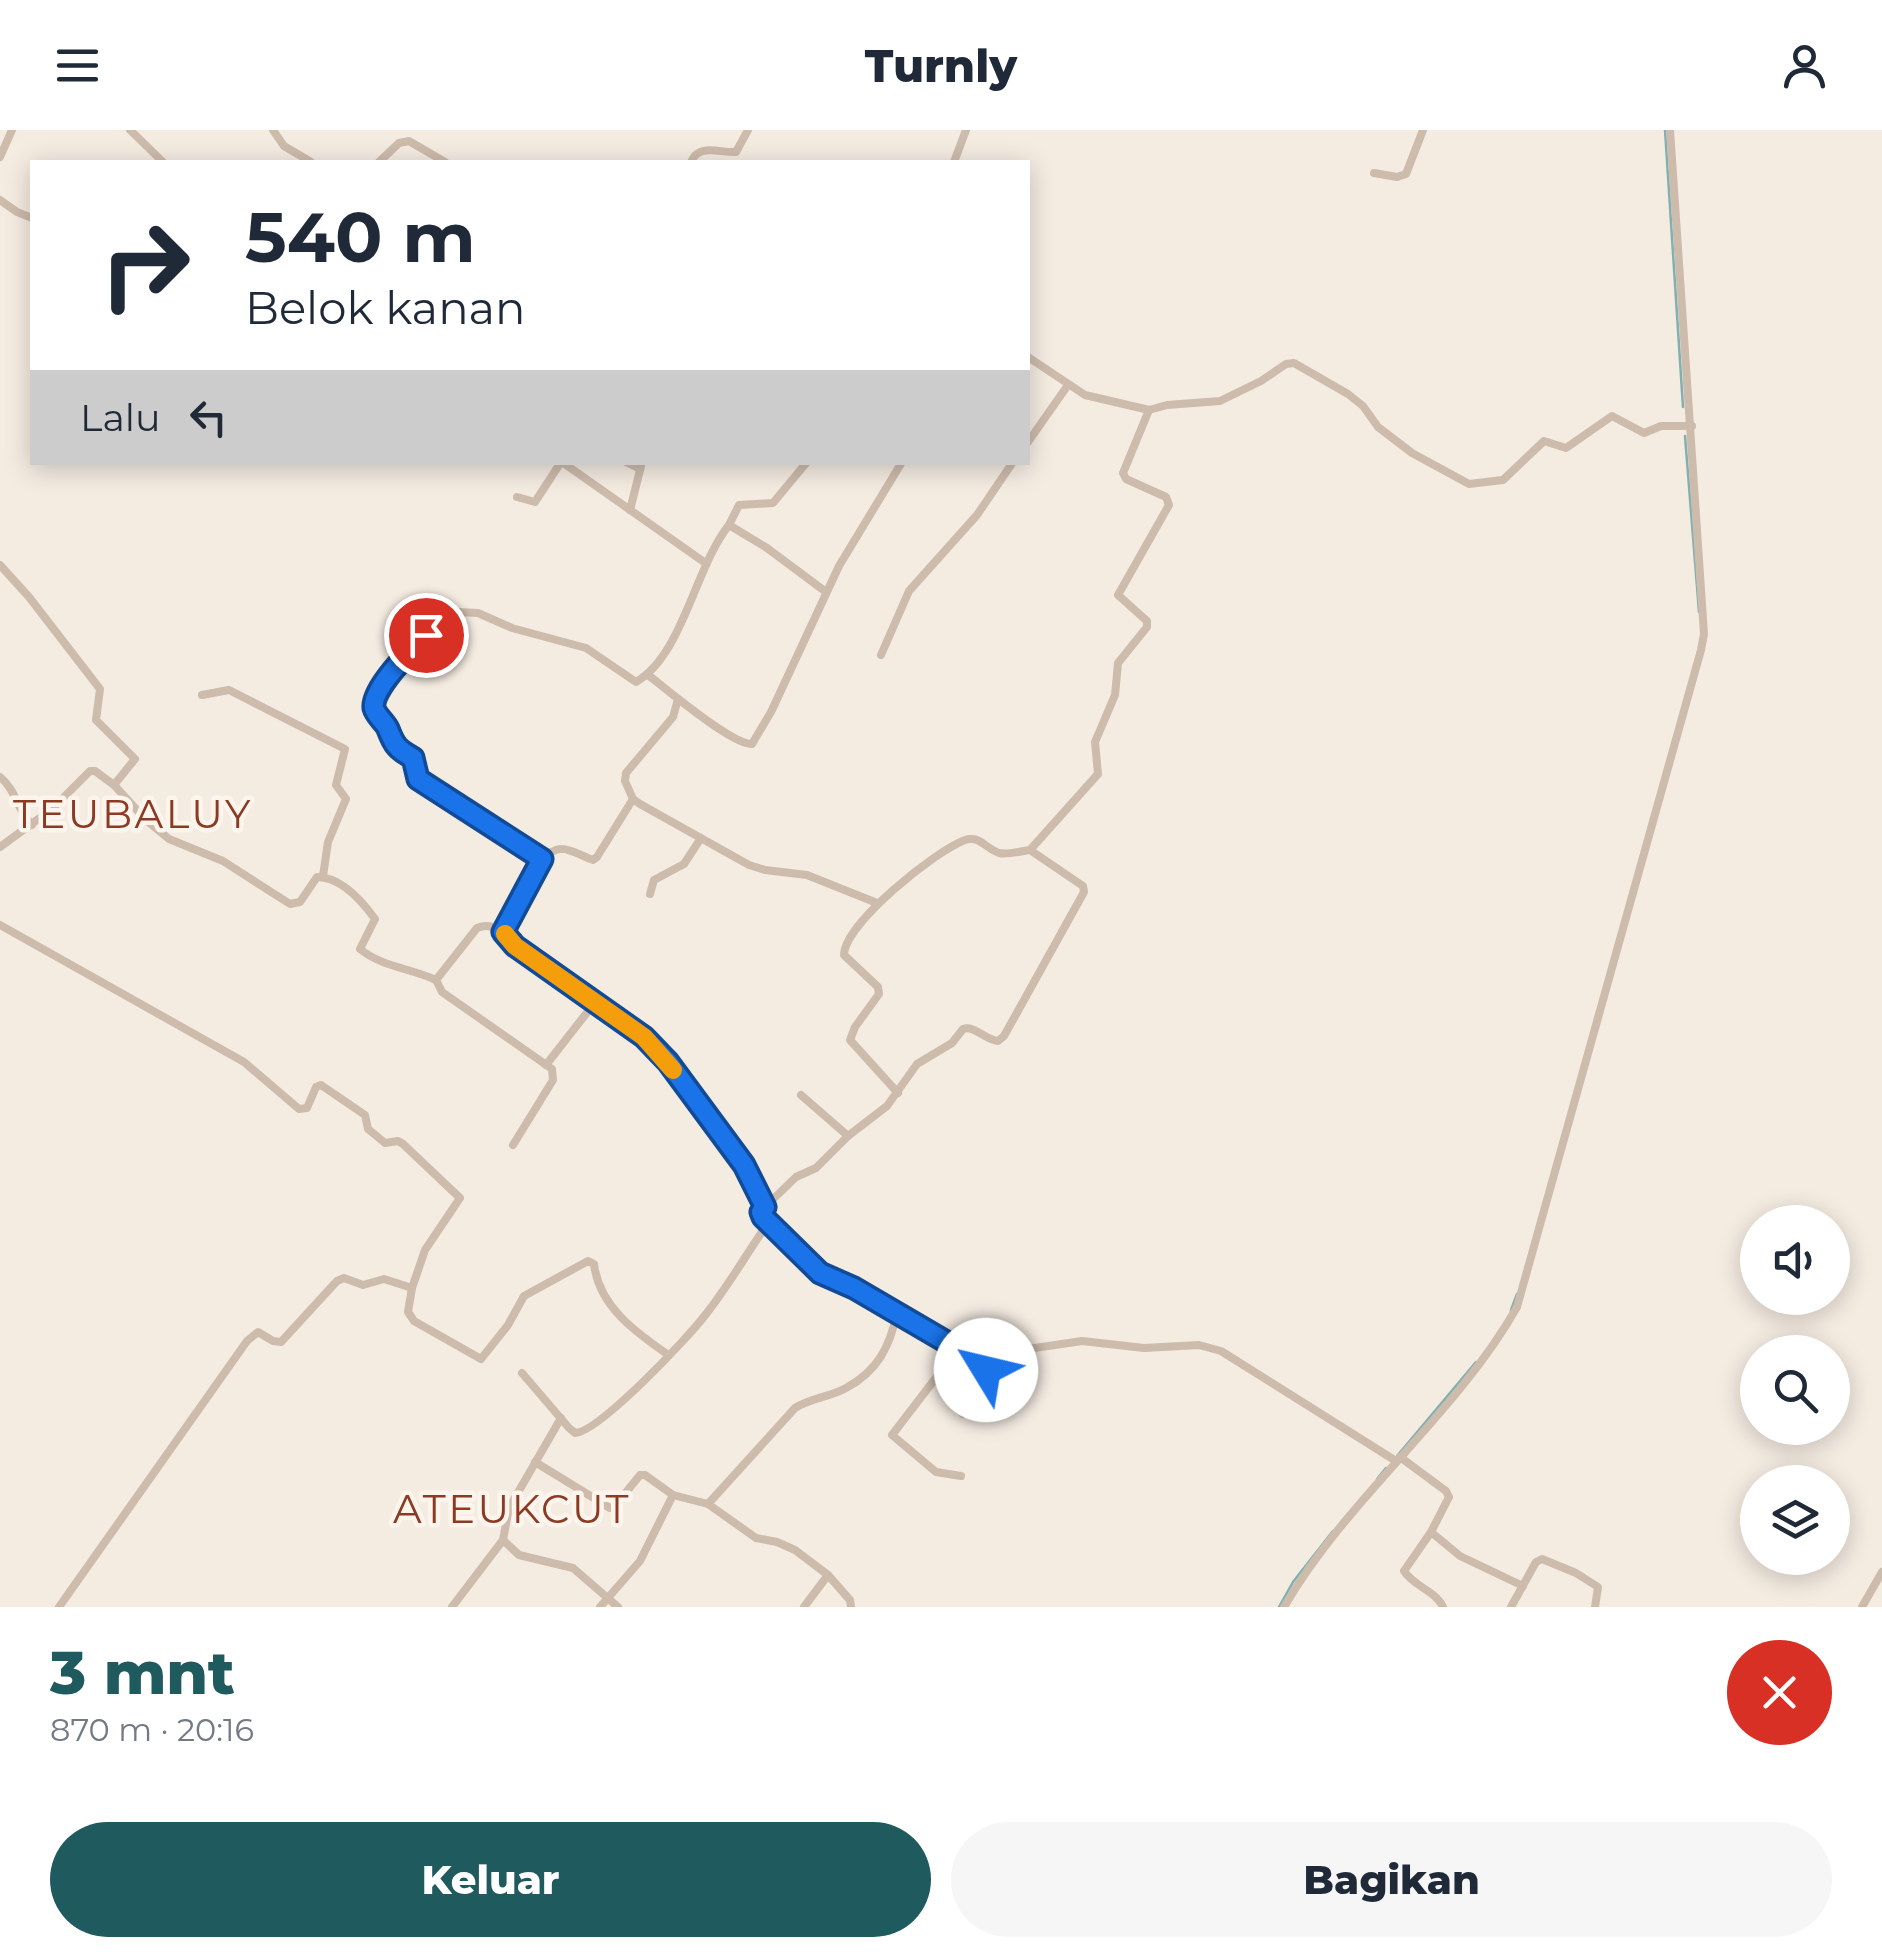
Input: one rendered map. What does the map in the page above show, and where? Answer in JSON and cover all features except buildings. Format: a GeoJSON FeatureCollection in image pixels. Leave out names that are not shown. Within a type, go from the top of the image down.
{"type":"FeatureCollection","features":[{"type":"Feature","properties":{"kind":"street"},"geometry":{"type":"LineString","coordinates":[[0,157],[12,130]]}},
{"type":"Feature","properties":{"kind":"street"},"geometry":{"type":"LineString","coordinates":[[130,130],[161,160]]}},
{"type":"Feature","properties":{"kind":"street"},"geometry":{"type":"LineString","coordinates":[[273,130],[284,146],[308,160]]}},
{"type":"Feature","properties":{"kind":"street"},"geometry":{"type":"LineString","coordinates":[[692,160],[702,151],[736,152],[748,130]]}},
{"type":"Feature","properties":{"kind":"street"},"geometry":{"type":"LineString","coordinates":[[955,160],[966,130]]}},
{"type":"Feature","properties":{"kind":"street"},"geometry":{"type":"LineString","coordinates":[[1374,173],[1396,177],[1406,174],[1423,130]]}},
{"type":"Feature","properties":{"kind":"street"},"geometry":{"type":"LineString","coordinates":[[1284,1607],[1332,1537],[1481,1362],[1517,1307],[1704,634],[1670,130]]}},
{"type":"Feature","properties":{"kind":"street"},"geometry":{"type":"LineString","coordinates":[[381,160],[399,143],[409,141],[442,160]]}},
{"type":"Feature","properties":{"kind":"street"},"geometry":{"type":"LineString","coordinates":[[0,200],[30,217]]}},
{"type":"Feature","properties":{"kind":"street"},"geometry":{"type":"LineString","coordinates":[[1030,358],[1096,399],[1149,410],[1166,404],[1220,401],[1286,364],[1294,364],[1348,394],[1378,426],[1412,453],[1455,478],[1476,485],[1504,480],[1544,441],[1563,448],[1570,446],[1612,416],[1644,433],[1661,426],[1692,426]]}},
{"type":"Feature","properties":{"kind":"street"},"geometry":{"type":"LineString","coordinates":[[1030,439],[1068,385]]}},
{"type":"Feature","properties":{"kind":"street"},"geometry":{"type":"LineString","coordinates":[[898,1092],[850,1040],[854,1027],[879,994],[878,987],[843,951],[877,903],[968,839],[984,842],[1004,854],[1030,850],[1098,774],[1095,742],[1115,695],[1118,663],[1147,627],[1147,621],[1118,595],[1170,503],[1122,473],[1149,410]]}},
{"type":"Feature","properties":{"kind":"street"},"geometry":{"type":"LineString","coordinates":[[516,497],[535,502],[559,465]]}},
{"type":"Feature","properties":{"kind":"street"},"geometry":{"type":"LineString","coordinates":[[565,465],[704,562]]}},
{"type":"Feature","properties":{"kind":"street"},"geometry":{"type":"LineString","coordinates":[[542,859],[418,779],[413,758],[396,748],[375,710],[395,667],[426,635],[458,612],[478,613],[512,628],[586,648],[636,682],[671,642],[697,588],[704,562],[740,505],[773,504],[805,465]]}},
{"type":"Feature","properties":{"kind":"street"},"geometry":{"type":"LineString","coordinates":[[646,674],[743,744],[752,744],[771,712],[826,592],[900,465]]}},
{"type":"Feature","properties":{"kind":"street"},"geometry":{"type":"LineString","coordinates":[[881,654],[910,591],[977,514],[1011,465]]}},
{"type":"Feature","properties":{"kind":"street"},"geometry":{"type":"LineString","coordinates":[[630,510],[642,466]]}},
{"type":"Feature","properties":{"kind":"street"},"geometry":{"type":"LineString","coordinates":[[729,524],[826,592]]}},
{"type":"Feature","properties":{"kind":"street"},"geometry":{"type":"LineString","coordinates":[[0,565],[100,689],[96,720],[134,759],[114,785]]}},
{"type":"Feature","properties":{"kind":"street"},"geometry":{"type":"LineString","coordinates":[[202,695],[229,690],[345,749],[336,785],[346,799],[328,842],[324,876]]}},
{"type":"Feature","properties":{"kind":"street"},"geometry":{"type":"LineString","coordinates":[[678,699],[673,718],[626,773],[625,781],[633,798],[749,864],[775,872],[807,874],[877,903]]}},
{"type":"Feature","properties":{"kind":"street"},"geometry":{"type":"LineString","coordinates":[[0,847],[32,825],[90,771],[114,785],[159,832],[223,861],[284,902],[298,904],[316,878],[324,876],[344,886],[374,916],[375,922],[360,946],[362,951],[385,966],[403,966],[436,980],[442,992],[552,1069],[553,1080],[513,1146]]}},
{"type":"Feature","properties":{"kind":"street"},"geometry":{"type":"LineString","coordinates":[[0,777],[12,787],[18,810],[32,825]]}},
{"type":"Feature","properties":{"kind":"street"},"geometry":{"type":"LineString","coordinates":[[503,932],[542,859],[558,848],[592,860],[597,858],[633,798]]}},
{"type":"Feature","properties":{"kind":"street"},"geometry":{"type":"LineString","coordinates":[[650,894],[654,880],[684,864],[701,838]]}},
{"type":"Feature","properties":{"kind":"street"},"geometry":{"type":"LineString","coordinates":[[1030,850],[1084,890],[1013,1023],[998,1040],[990,1040],[967,1026],[952,1042],[917,1064],[887,1106],[848,1136],[816,1168],[796,1177],[761,1212],[820,1273],[958,1349],[982,1358],[1082,1342],[1144,1348],[1199,1345],[1232,1356],[1446,1491],[1449,1498],[1431,1532],[1404,1570],[1443,1607]]}},
{"type":"Feature","properties":{"kind":"street"},"geometry":{"type":"LineString","coordinates":[[436,980],[477,928],[487,925],[503,932],[515,946],[644,1037],[668,1062],[744,1165],[765,1207]]}},
{"type":"Feature","properties":{"kind":"street"},"geometry":{"type":"LineString","coordinates":[[0,926],[244,1062],[300,1109],[307,1108],[320,1086],[365,1115],[370,1130],[385,1142],[398,1140],[404,1144],[460,1198],[426,1250],[408,1312],[457,1349],[481,1360],[524,1296],[591,1262],[599,1287],[614,1309],[629,1327],[667,1354]]}},
{"type":"Feature","properties":{"kind":"street"},"geometry":{"type":"LineString","coordinates":[[546,1065],[596,1000]]}},
{"type":"Feature","properties":{"kind":"street"},"geometry":{"type":"LineString","coordinates":[[801,1095],[848,1136]]}},
{"type":"Feature","properties":{"kind":"street"},"geometry":{"type":"LineString","coordinates":[[522,1373],[575,1433],[582,1432],[618,1406],[706,1315],[768,1223]]}},
{"type":"Feature","properties":{"kind":"street"},"geometry":{"type":"LineString","coordinates":[[59,1607],[254,1334],[258,1332],[282,1342],[344,1278],[363,1285],[384,1278],[412,1288]]}},
{"type":"Feature","properties":{"kind":"street"},"geometry":{"type":"LineString","coordinates":[[708,1504],[795,1408],[845,1388],[877,1365],[890,1343],[897,1313]]}},
{"type":"Feature","properties":{"kind":"street"},"geometry":{"type":"LineString","coordinates":[[958,1349],[892,1437],[940,1474],[962,1476]]}},
{"type":"Feature","properties":{"kind":"street"},"geometry":{"type":"LineString","coordinates":[[963,1414],[986,1370],[982,1358]]}},
{"type":"Feature","properties":{"kind":"street"},"geometry":{"type":"LineString","coordinates":[[452,1607],[503,1540],[508,1508],[561,1418]]}},
{"type":"Feature","properties":{"kind":"street"},"geometry":{"type":"LineString","coordinates":[[535,1462],[605,1506],[615,1506],[640,1475],[673,1496],[708,1504],[756,1538],[794,1550],[828,1575],[850,1600],[851,1607]]}},
{"type":"Feature","properties":{"kind":"street"},"geometry":{"type":"LineString","coordinates":[[600,1607],[640,1561],[673,1496]]}},
{"type":"Feature","properties":{"kind":"street"},"geometry":{"type":"LineString","coordinates":[[1431,1532],[1460,1556],[1522,1586]]}},
{"type":"Feature","properties":{"kind":"street"},"geometry":{"type":"LineString","coordinates":[[503,1540],[519,1555],[574,1568],[618,1607]]}},
{"type":"Feature","properties":{"kind":"street"},"geometry":{"type":"LineString","coordinates":[[1511,1607],[1536,1562],[1546,1560],[1598,1588],[1595,1607]]}},
{"type":"Feature","properties":{"kind":"street"},"geometry":{"type":"LineString","coordinates":[[1862,1607],[1882,1572]]}},
{"type":"Feature","properties":{"kind":"street"},"geometry":{"type":"LineString","coordinates":[[804,1607],[828,1575]]}},
{"type":"Feature","properties":{"kind":"waterway"},"geometry":{"type":"LineString","coordinates":[[1665,130],[1683,407]]}},
{"type":"Feature","properties":{"kind":"waterway"},"geometry":{"type":"LineString","coordinates":[[1685,436],[1699,612]]}},
{"type":"Feature","properties":{"kind":"waterway"},"geometry":{"type":"LineString","coordinates":[[1511,1310],[1517,1294]]}},
{"type":"Feature","properties":{"kind":"waterway"},"geometry":{"type":"LineString","coordinates":[[1397,1456],[1476,1362]]}},
{"type":"Feature","properties":{"kind":"waterway"},"geometry":{"type":"LineString","coordinates":[[1377,1479],[1386,1468]]}},
{"type":"Feature","properties":{"kind":"waterway"},"geometry":{"type":"LineString","coordinates":[[1279,1607],[1293,1582],[1333,1531]]}},
{"type":"Feature","properties":{"kind":"slow traffic"},"geometry":{"type":"LineString","coordinates":[[505,934],[515,946],[644,1037],[673,1070]]}},
{"type":"Feature","properties":{"kind":"district","name":"TEUBALUY"},"geometry":{"type":"Point","coordinates":[133,814]}},
{"type":"Feature","properties":{"kind":"district","name":"ATEUKCUT"},"geometry":{"type":"Point","coordinates":[512,1509]}},
{"type":"Feature","properties":{"kind":"route"},"geometry":{"type":"LineString","coordinates":[[426,635],[395,667],[375,702],[375,710],[396,748],[415,761],[418,779],[542,859],[503,932],[515,946],[644,1037],[668,1062],[744,1165],[765,1207],[763,1217],[820,1273],[854,1288],[972,1357],[982,1358],[986,1370]]}}]}
